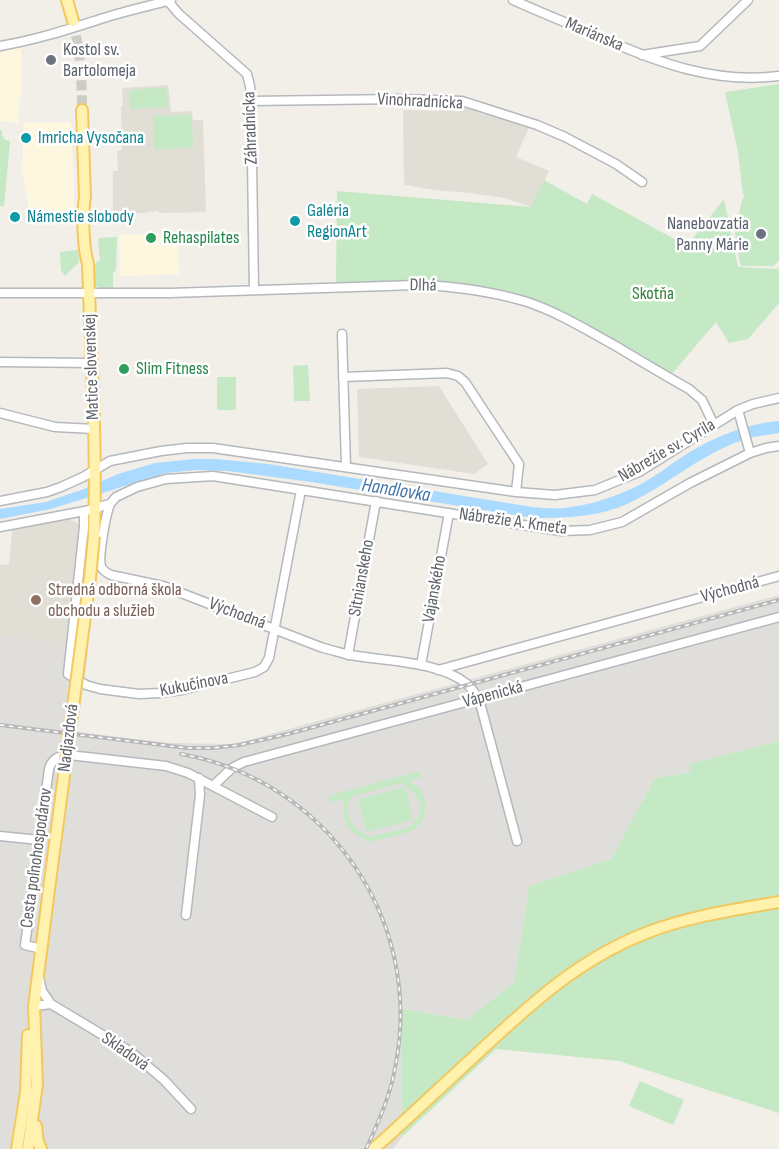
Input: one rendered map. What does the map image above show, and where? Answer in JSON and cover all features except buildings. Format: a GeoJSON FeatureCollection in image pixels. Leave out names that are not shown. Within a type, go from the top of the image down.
{"type":"FeatureCollection","features":[{"type":"Feature","properties":{"kind":"main road"},"geometry":{"type":"LineString","coordinates":[[67,0],[73,21]]}},
{"type":"Feature","properties":{"kind":"main road","name":"Matice slovenskej"},"geometry":{"type":"LineString","coordinates":[[82,110],[84,248],[88,264],[95,475]]}},
{"type":"Feature","properties":{"kind":"main road","name":"Nadjazdová"},"geometry":{"type":"LineString","coordinates":[[17,1149],[26,1092],[28,1027],[34,1006],[42,949],[97,531],[91,507],[95,475]]}},
{"type":"Feature","properties":{"kind":"main road"},"geometry":{"type":"LineString","coordinates":[[373,1149],[502,1030],[576,969],[629,940],[661,927],[699,916],[779,902]]}},
{"type":"Feature","properties":{"kind":"main road","name":"Nadjazdová"},"geometry":{"type":"LineString","coordinates":[[28,1149],[37,1084],[34,1006]]}},
{"type":"Feature","properties":{"kind":"main road"},"geometry":{"type":"LineString","coordinates":[[35,1102],[37,1137],[41,1149]]}},
{"type":"Feature","properties":{"kind":"street"},"geometry":{"type":"LineString","coordinates":[[0,46],[59,33],[169,0]]}},
{"type":"Feature","properties":{"kind":"street","name":"Záhradnícka"},"geometry":{"type":"LineString","coordinates":[[169,0],[179,14],[247,74],[251,101],[254,290]]}},
{"type":"Feature","properties":{"kind":"street","name":"Mariánska"},"geometry":{"type":"LineString","coordinates":[[513,0],[642,55],[676,67],[718,76],[748,78],[779,76]]}},
{"type":"Feature","properties":{"kind":"street"},"geometry":{"type":"LineString","coordinates":[[642,55],[700,46],[748,0]]}},
{"type":"Feature","properties":{"kind":"street","name":"Vinohradnícka"},"geometry":{"type":"LineString","coordinates":[[251,101],[401,99],[462,101],[537,125],[566,137],[616,164],[642,182]]}},
{"type":"Feature","properties":{"kind":"street","name":"Dlhá"},"geometry":{"type":"LineString","coordinates":[[0,293],[153,293],[416,285],[482,291],[525,302],[557,314],[689,389],[702,400],[714,425]]}},
{"type":"Feature","properties":{"kind":"street"},"geometry":{"type":"LineString","coordinates":[[342,334],[346,467]]}},
{"type":"Feature","properties":{"kind":"street"},"geometry":{"type":"LineString","coordinates":[[0,362],[92,363]]}},
{"type":"Feature","properties":{"kind":"street"},"geometry":{"type":"LineString","coordinates":[[343,377],[447,373],[458,376],[465,382],[519,464],[516,492]]}},
{"type":"Feature","properties":{"kind":"street","name":"Nábrežie sv. Cyrila"},"geometry":{"type":"LineString","coordinates":[[0,501],[47,492],[78,479],[95,475],[110,461],[186,448],[213,448],[516,492],[555,495],[595,490],[639,472],[738,410],[779,398]]}},
{"type":"Feature","properties":{"kind":"street"},"geometry":{"type":"LineString","coordinates":[[738,410],[749,449]]}},
{"type":"Feature","properties":{"kind":"street"},"geometry":{"type":"LineString","coordinates":[[0,413],[55,427],[94,429]]}},
{"type":"Feature","properties":{"kind":"street","name":"Nábrežie A. Kmeťa"},"geometry":{"type":"LineString","coordinates":[[0,527],[110,504],[116,497],[136,487],[166,480],[213,476],[561,531],[590,530],[622,522],[749,449],[779,446]]}},
{"type":"Feature","properties":{"kind":"street"},"geometry":{"type":"LineString","coordinates":[[274,628],[300,490]]}},
{"type":"Feature","properties":{"kind":"street","name":"Sitnianskeho"},"geometry":{"type":"LineString","coordinates":[[348,654],[376,501]]}},
{"type":"Feature","properties":{"kind":"street","name":"Východná"},"geometry":{"type":"LineString","coordinates":[[110,504],[97,531],[101,566],[105,572],[163,586],[323,648],[438,670],[469,685],[479,699]]}},
{"type":"Feature","properties":{"kind":"street","name":"Kukučínova"},"geometry":{"type":"LineString","coordinates":[[91,507],[84,527],[68,674],[86,685],[100,689],[139,694],[182,690],[255,672],[264,667],[269,658],[274,628]]}},
{"type":"Feature","properties":{"kind":"street","name":"Vajanského"},"geometry":{"type":"LineString","coordinates":[[421,665],[449,513]]}},
{"type":"Feature","properties":{"kind":"street","name":"Východná"},"geometry":{"type":"LineString","coordinates":[[438,670],[779,576]]}},
{"type":"Feature","properties":{"kind":"street","name":"Vápenická"},"geometry":{"type":"LineString","coordinates":[[213,786],[228,770],[244,762],[779,617]]}},
{"type":"Feature","properties":{"kind":"street"},"geometry":{"type":"LineString","coordinates":[[479,699],[517,841]]}},
{"type":"Feature","properties":{"kind":"street","name":"Cesta poľnohospodárov"},"geometry":{"type":"LineString","coordinates":[[42,949],[25,945],[49,769],[53,760],[69,755],[166,766],[199,778],[272,817]]}},
{"type":"Feature","properties":{"kind":"street"},"geometry":{"type":"LineString","coordinates":[[186,915],[200,795],[199,778]]}},
{"type":"Feature","properties":{"kind":"street"},"geometry":{"type":"LineString","coordinates":[[0,836],[39,840]]}},
{"type":"Feature","properties":{"kind":"street"},"geometry":{"type":"LineString","coordinates":[[34,1006],[51,1004],[42,991],[38,974]]}},
{"type":"Feature","properties":{"kind":"street","name":"Skladová"},"geometry":{"type":"LineString","coordinates":[[51,1004],[131,1052],[164,1080],[191,1109]]}},
{"type":"Feature","properties":{"kind":"shaded area"},"geometry":{"type":"Polygon","coordinates":[[[21,45],[22,82],[18,123],[0,121],[0,48],[21,45]]]}},
{"type":"Feature","properties":{"kind":"shaded area"},"geometry":{"type":"Polygon","coordinates":[[[168,85],[171,112],[192,111],[193,120],[203,120],[206,212],[160,213],[157,211],[113,214],[113,171],[118,171],[117,151],[122,150],[122,88],[168,85]]]}},
{"type":"Feature","properties":{"kind":"shaded area"},"geometry":{"type":"Polygon","coordinates":[[[440,104],[478,110],[482,115],[492,112],[530,125],[516,157],[549,171],[532,207],[504,198],[404,185],[403,110],[439,111],[440,104]]]}},
{"type":"Feature","properties":{"kind":"shaded area"},"geometry":{"type":"Polygon","coordinates":[[[71,122],[75,215],[31,218],[22,171],[24,123],[71,122]]]}},
{"type":"Feature","properties":{"kind":"shaded area"},"geometry":{"type":"Polygon","coordinates":[[[178,233],[179,274],[120,276],[119,235],[178,233]]]}},
{"type":"Feature","properties":{"kind":"shaded area"},"geometry":{"type":"Polygon","coordinates":[[[439,386],[488,464],[474,474],[359,457],[357,389],[439,386]]]}},
{"type":"Feature","properties":{"kind":"shaded area","name":"Stredná odborná škola obchodu a služieb"},"geometry":{"type":"Polygon","coordinates":[[[67,518],[76,522],[80,533],[66,648],[0,634],[0,565],[9,564],[12,529],[67,518]]]}},
{"type":"Feature","properties":{"kind":"shaded area"},"geometry":{"type":"Polygon","coordinates":[[[779,595],[779,741],[690,764],[691,772],[655,778],[611,859],[529,886],[514,982],[467,1020],[402,1009],[402,1137],[393,1149],[0,1149],[0,633],[88,652],[77,732],[171,743],[234,744],[779,595]]]}},
{"type":"Feature","properties":{"kind":"green space"},"geometry":{"type":"Polygon","coordinates":[[[779,84],[779,261],[773,266],[742,266],[735,234],[742,200],[745,196],[725,92],[779,84]]]}},
{"type":"Feature","properties":{"kind":"green space"},"geometry":{"type":"Polygon","coordinates":[[[166,87],[168,107],[130,109],[129,90],[166,87]]]}},
{"type":"Feature","properties":{"kind":"green space"},"geometry":{"type":"Polygon","coordinates":[[[192,115],[193,148],[154,149],[153,116],[192,115]]]}},
{"type":"Feature","properties":{"kind":"green space"},"geometry":{"type":"Polygon","coordinates":[[[0,130],[5,140],[10,141],[4,206],[0,206],[0,130]]]}},
{"type":"Feature","properties":{"kind":"green space","name":"Skotňa"},"geometry":{"type":"Polygon","coordinates":[[[544,180],[587,204],[592,194],[687,246],[724,199],[738,267],[777,269],[779,267],[779,303],[748,339],[729,343],[716,322],[671,375],[613,338],[555,308],[517,294],[453,282],[410,280],[336,283],[337,191],[531,207],[544,180]]]}},
{"type":"Feature","properties":{"kind":"green space"},"geometry":{"type":"Polygon","coordinates":[[[117,237],[113,290],[106,290],[94,283],[96,262],[100,261],[98,239],[117,237]]]}},
{"type":"Feature","properties":{"kind":"green space"},"geometry":{"type":"Polygon","coordinates":[[[78,250],[79,262],[65,276],[61,270],[60,252],[78,250]]]}},
{"type":"Feature","properties":{"kind":"green space"},"geometry":{"type":"Polygon","coordinates":[[[308,365],[310,401],[294,401],[293,366],[308,365]]]}},
{"type":"Feature","properties":{"kind":"green space"},"geometry":{"type":"Polygon","coordinates":[[[217,377],[236,377],[236,410],[217,410],[217,377]]]}},
{"type":"Feature","properties":{"kind":"green space"},"geometry":{"type":"Polygon","coordinates":[[[779,741],[779,1113],[619,1061],[496,1049],[402,1137],[402,1009],[467,1020],[514,982],[529,886],[611,859],[655,778],[691,772],[689,764],[779,741]]]}},
{"type":"Feature","properties":{"kind":"green space"},"geometry":{"type":"Polygon","coordinates":[[[419,771],[421,777],[410,781],[420,789],[423,795],[425,813],[420,824],[411,831],[370,842],[351,831],[343,814],[344,799],[330,802],[328,796],[419,771]],[[401,783],[354,796],[348,808],[350,820],[358,830],[370,837],[408,827],[417,820],[420,808],[416,796],[401,783]]]}},
{"type":"Feature","properties":{"kind":"green space"},"geometry":{"type":"Polygon","coordinates":[[[405,787],[413,820],[366,832],[358,799],[405,787]]]}},
{"type":"Feature","properties":{"kind":"green space"},"geometry":{"type":"Polygon","coordinates":[[[640,1081],[684,1100],[673,1125],[629,1106],[640,1081]]]}},
{"type":"Feature","properties":{"kind":"water","name":"Handlovka"},"geometry":{"type":"Polygon","coordinates":[[[779,421],[779,433],[743,440],[728,446],[629,503],[618,508],[582,516],[533,518],[311,482],[228,471],[196,470],[166,473],[51,509],[0,519],[0,509],[46,502],[118,474],[155,463],[194,459],[268,464],[532,507],[574,507],[615,496],[634,488],[696,448],[730,432],[779,421]]]}},
{"type":"Feature","properties":{"kind":"tunnel"},"geometry":{"type":"LineString","coordinates":[[73,21],[80,65],[82,110]]}},
{"type":"Feature","properties":{"kind":"railway"},"geometry":{"type":"LineString","coordinates":[[0,725],[187,748],[239,745],[288,734],[779,600]]}},
{"type":"Feature","properties":{"kind":"railway"},"geometry":{"type":"LineString","coordinates":[[181,754],[233,769],[280,793],[320,825],[353,864],[378,908],[394,957],[400,1009],[394,1074],[384,1107],[366,1149]]}},
{"type":"Feature","properties":{"kind":"place","name":"Kostol sv. Bartolomeja"},"geometry":{"type":"Point","coordinates":[51,60]}},
{"type":"Feature","properties":{"kind":"place","name":"Imricha Vysočana"},"geometry":{"type":"Point","coordinates":[26,138]}},
{"type":"Feature","properties":{"kind":"place","name":"Námestie slobody"},"geometry":{"type":"Point","coordinates":[15,217]}},
{"type":"Feature","properties":{"kind":"place","name":"Galéria RegionArt"},"geometry":{"type":"Point","coordinates":[295,221]}},
{"type":"Feature","properties":{"kind":"place","name":"Nanebovzatia Panny Márie"},"geometry":{"type":"Point","coordinates":[761,234]}},
{"type":"Feature","properties":{"kind":"place","name":"Rehaspilates"},"geometry":{"type":"Point","coordinates":[151,238]}},
{"type":"Feature","properties":{"kind":"place","name":"Slim Fitness"},"geometry":{"type":"Point","coordinates":[124,369]}},
{"type":"Feature","properties":{"kind":"place","name":"Stredná odborná škola obchodu a služieb"},"geometry":{"type":"Point","coordinates":[36,600]}}]}
